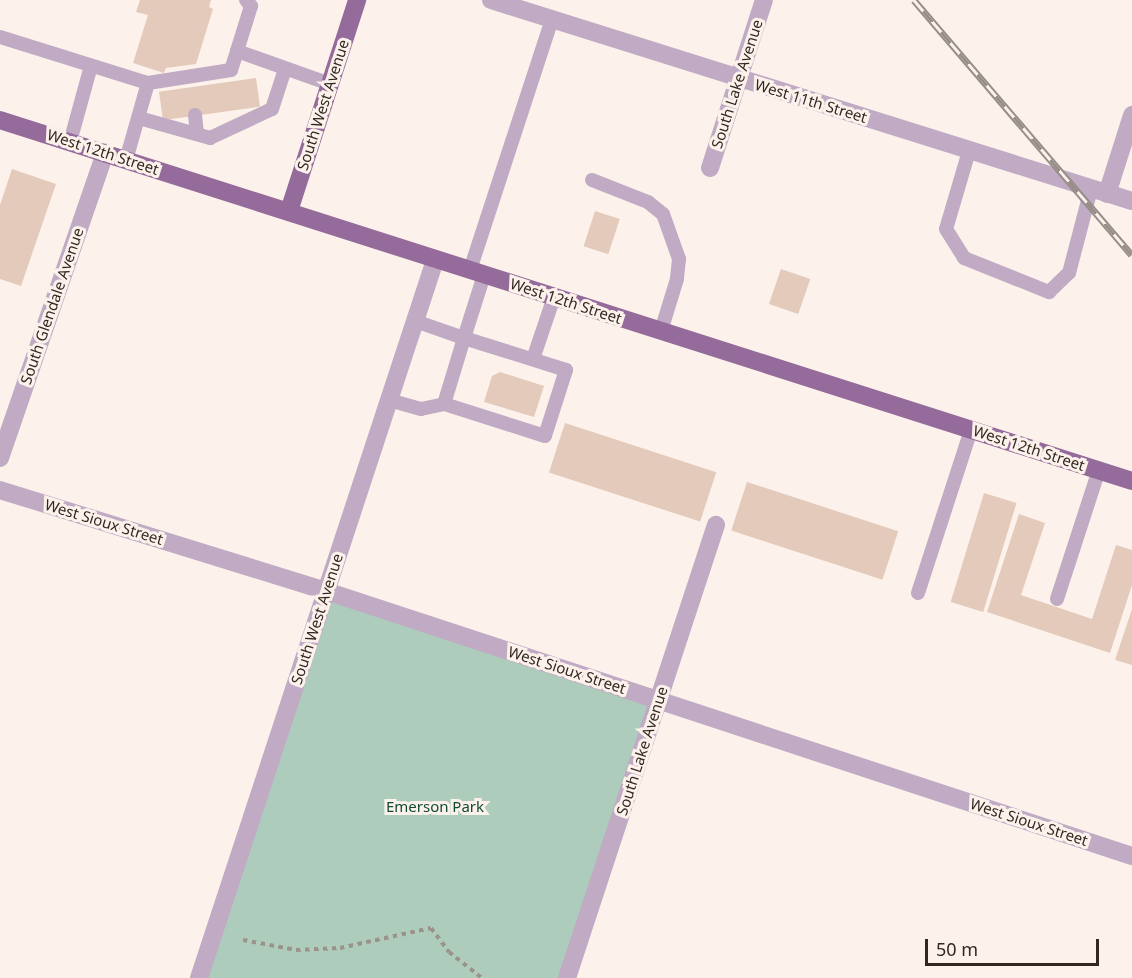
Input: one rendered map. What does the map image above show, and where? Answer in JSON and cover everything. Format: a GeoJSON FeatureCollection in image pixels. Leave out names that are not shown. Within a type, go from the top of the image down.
{"type":"FeatureCollection","features":[{"type":"Feature","properties":{"kind":"main road","name":"South West Avenue"},"geometry":{"type":"LineString","coordinates":[[289,211],[357,0]]}},
{"type":"Feature","properties":{"kind":"main road","name":"West 12th Street"},"geometry":{"type":"LineString","coordinates":[[0,120],[1132,481]]}},
{"type":"Feature","properties":{"kind":"street","name":"West 11th Street"},"geometry":{"type":"LineString","coordinates":[[491,0],[1132,201]]}},
{"type":"Feature","properties":{"kind":"street","name":"South Lake Avenue"},"geometry":{"type":"LineString","coordinates":[[710,168],[764,0]]}},
{"type":"Feature","properties":{"kind":"street"},"geometry":{"type":"LineString","coordinates":[[1099,191],[1132,115]]}},
{"type":"Feature","properties":{"kind":"street","name":"South Glendale Avenue"},"geometry":{"type":"LineString","coordinates":[[0,458],[105,153]]}},
{"type":"Feature","properties":{"kind":"street","name":"South West Avenue"},"geometry":{"type":"LineString","coordinates":[[199,978],[435,260]]}},
{"type":"Feature","properties":{"kind":"street","name":"West Sioux Street"},"geometry":{"type":"LineString","coordinates":[[0,490],[326,591],[1132,856]]}},
{"type":"Feature","properties":{"kind":"street","name":"South Lake Avenue"},"geometry":{"type":"LineString","coordinates":[[567,978],[716,525]]}},
{"type":"Feature","properties":{"kind":"lane"},"geometry":{"type":"LineString","coordinates":[[0,37],[148,83],[190,81],[232,75],[251,6],[246,0]]}},
{"type":"Feature","properties":{"kind":"lane"},"geometry":{"type":"LineString","coordinates":[[444,404],[464,338],[477,272],[552,20]]}},
{"type":"Feature","properties":{"kind":"lane"},"geometry":{"type":"LineString","coordinates":[[237,51],[330,84]]}},
{"type":"Feature","properties":{"kind":"lane"},"geometry":{"type":"LineString","coordinates":[[70,142],[91,66]]}},
{"type":"Feature","properties":{"kind":"lane"},"geometry":{"type":"LineString","coordinates":[[139,118],[210,138],[272,109],[285,69]]}},
{"type":"Feature","properties":{"kind":"lane"},"geometry":{"type":"LineString","coordinates":[[126,160],[148,83]]}},
{"type":"Feature","properties":{"kind":"lane"},"geometry":{"type":"LineString","coordinates":[[237,110],[239,125]]}},
{"type":"Feature","properties":{"kind":"lane"},"geometry":{"type":"LineString","coordinates":[[195,115],[197,134]]}},
{"type":"Feature","properties":{"kind":"lane"},"geometry":{"type":"LineString","coordinates":[[969,150],[946,229],[964,258],[1049,292],[1069,273],[1099,191]]}},
{"type":"Feature","properties":{"kind":"lane"},"geometry":{"type":"LineString","coordinates":[[592,180],[648,201],[663,214],[679,259],[677,279],[662,331]]}},
{"type":"Feature","properties":{"kind":"lane"},"geometry":{"type":"LineString","coordinates":[[533,359],[554,297]]}},
{"type":"Feature","properties":{"kind":"lane"},"geometry":{"type":"LineString","coordinates":[[389,400],[421,409],[444,404],[545,436],[566,370],[415,321]]}},
{"type":"Feature","properties":{"kind":"lane"},"geometry":{"type":"LineString","coordinates":[[918,593],[971,430]]}},
{"type":"Feature","properties":{"kind":"lane"},"geometry":{"type":"LineString","coordinates":[[1057,599],[1099,470]]}},
{"type":"Feature","properties":{"kind":"path"},"geometry":{"type":"LineString","coordinates":[[243,940],[296,950],[340,948],[431,928],[449,952],[482,978]]}},
{"type":"Feature","properties":{"kind":"green space","name":"Emerson Park"},"geometry":{"type":"Polygon","coordinates":[[[326,591],[659,700],[569,978],[199,978],[326,591]]]}},
{"type":"Feature","properties":{"kind":"building"},"geometry":{"type":"Polygon","coordinates":[[[140,0],[211,0],[209,7],[213,9],[196,64],[166,68],[164,73],[133,63],[148,15],[136,12],[140,0]]]}},
{"type":"Feature","properties":{"kind":"building"},"geometry":{"type":"Polygon","coordinates":[[[256,78],[260,107],[163,120],[159,92],[256,78]]]}},
{"type":"Feature","properties":{"kind":"building"},"geometry":{"type":"Polygon","coordinates":[[[12,169],[56,184],[21,286],[0,279],[0,205],[12,169]]]}},
{"type":"Feature","properties":{"kind":"building"},"geometry":{"type":"Polygon","coordinates":[[[595,211],[620,219],[608,254],[584,246],[595,211]]]}},
{"type":"Feature","properties":{"kind":"building"},"geometry":{"type":"Polygon","coordinates":[[[781,269],[810,279],[798,314],[769,304],[781,269]]]}},
{"type":"Feature","properties":{"kind":"building"},"geometry":{"type":"Polygon","coordinates":[[[500,372],[544,386],[534,417],[484,402],[492,376],[500,372]]]}},
{"type":"Feature","properties":{"kind":"building"},"geometry":{"type":"Polygon","coordinates":[[[565,423],[716,472],[700,522],[549,472],[565,423]]]}},
{"type":"Feature","properties":{"kind":"building"},"geometry":{"type":"Polygon","coordinates":[[[747,482],[898,531],[882,580],[731,531],[747,482]]]}},
{"type":"Feature","properties":{"kind":"building"},"geometry":{"type":"Polygon","coordinates":[[[984,493],[1017,503],[983,612],[951,602],[984,493]]]}},
{"type":"Feature","properties":{"kind":"building"},"geometry":{"type":"Polygon","coordinates":[[[1019,514],[1045,523],[1021,595],[1092,619],[1116,545],[1132,550],[1132,585],[1110,653],[987,612],[1019,514]]]}},
{"type":"Feature","properties":{"kind":"building"},"geometry":{"type":"Polygon","coordinates":[[[1132,609],[1132,665],[1115,660],[1132,609]]]}},
{"type":"Feature","properties":{"kind":"railway"},"geometry":{"type":"LineString","coordinates":[[914,0],[1132,255]]}}]}
